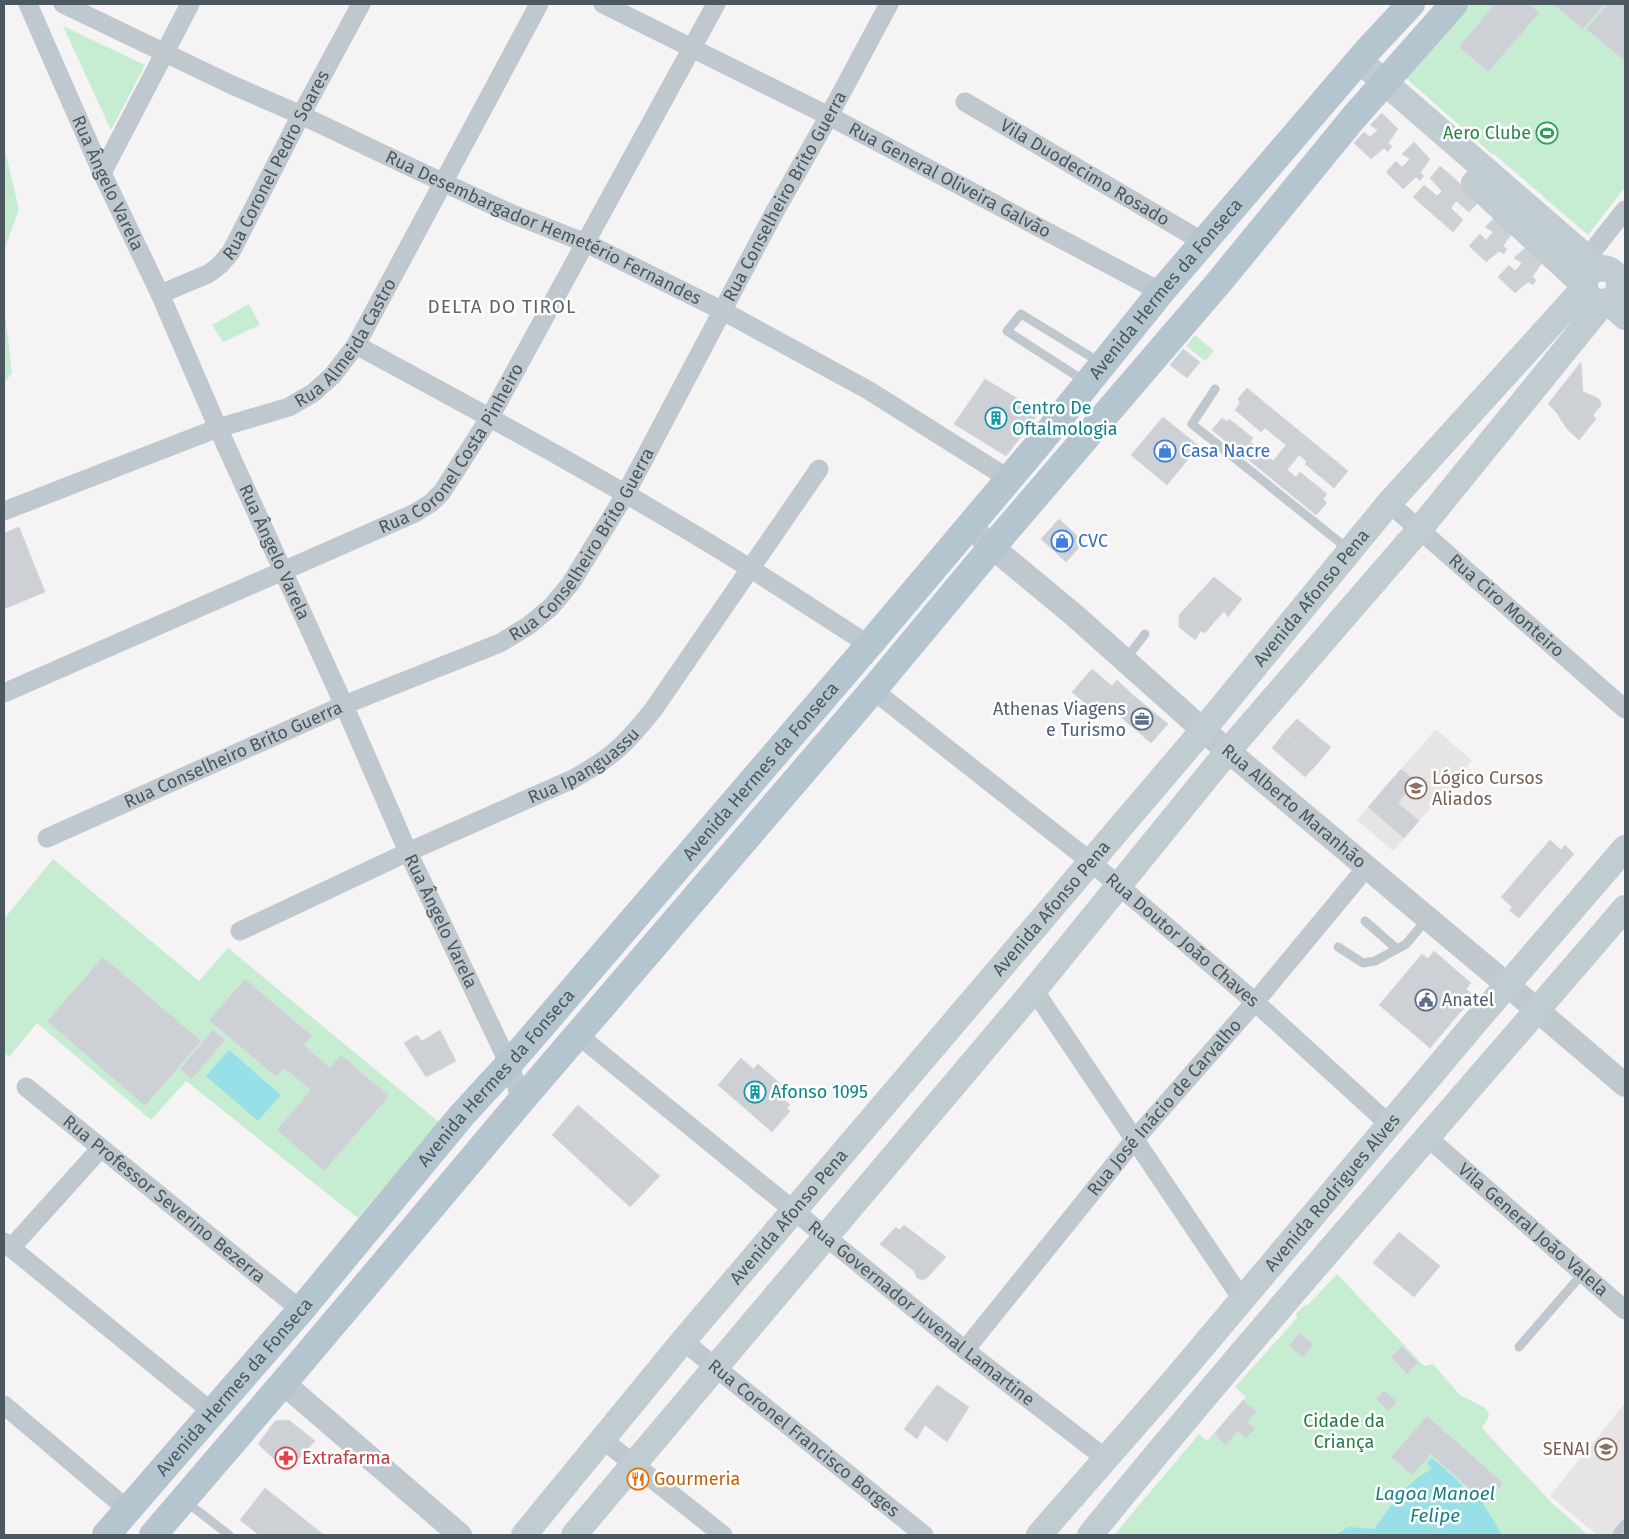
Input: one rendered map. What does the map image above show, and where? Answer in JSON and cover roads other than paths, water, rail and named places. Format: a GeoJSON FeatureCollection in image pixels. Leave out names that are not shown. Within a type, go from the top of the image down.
{"type":"FeatureCollection","features":[{"type":"Feature","properties":{"kind":"main road","name":"Avenida Hermes da Fonseca"},"geometry":{"type":"LineString","coordinates":[[153,1535],[873,690],[992,547],[1220,280],[1380,87],[1454,4]]}},
{"type":"Feature","properties":{"kind":"main road","name":"Avenida Hermes da Fonseca"},"geometry":{"type":"LineString","coordinates":[[106,1535],[301,1310],[462,1115],[509,1064],[869,645],[1096,374],[1161,292],[1367,51],[1408,7]]}},
{"type":"Feature","properties":{"kind":"main road"},"geometry":{"type":"LineString","coordinates":[[1408,7],[1412,23],[1430,32]]}},
{"type":"Feature","properties":{"kind":"main road"},"geometry":{"type":"LineString","coordinates":[[1360,61],[1380,87],[1604,288]]}},
{"type":"Feature","properties":{"kind":"main road","name":"Avenida Afonso Pena"},"geometry":{"type":"LineString","coordinates":[[524,1535],[683,1342],[1203,730],[1389,502],[1604,288]]}},
{"type":"Feature","properties":{"kind":"main road","name":"Avenida Afonso Pena"},"geometry":{"type":"LineString","coordinates":[[574,1535],[1034,990],[1228,750],[1419,530],[1604,288]]}},
{"type":"Feature","properties":{"kind":"main road","name":"Avenida Rodrigues Alves"},"geometry":{"type":"LineString","coordinates":[[1039,1535],[1625,848]]}},
{"type":"Feature","properties":{"kind":"main road","name":"Avenida Rodrigues Alves"},"geometry":{"type":"LineString","coordinates":[[1090,1535],[1290,1297],[1427,1148],[1464,1096],[1625,908]]}},
{"type":"Feature","properties":{"kind":"main road"},"geometry":{"type":"LineString","coordinates":[[1432,1075],[1446,1073],[1458,1079],[1464,1086],[1464,1096]]}},
{"type":"Feature","properties":{"kind":"main road"},"geometry":{"type":"LineString","coordinates":[[1387,1129],[1385,1144],[1390,1153],[1400,1157],[1427,1148]]}},
{"type":"Feature","properties":{"kind":"main road"},"geometry":{"type":"LineString","coordinates":[[1265,1272],[1266,1283],[1275,1296],[1290,1297]]}},
{"type":"Feature","properties":{"kind":"main road"},"geometry":{"type":"LineString","coordinates":[[1128,1432],[1137,1433],[1149,1438],[1155,1446],[1157,1453]]}},
{"type":"Feature","properties":{"kind":"street","name":"Rua Ângelo Varela"},"geometry":{"type":"LineString","coordinates":[[28,4],[102,173],[160,294],[408,852],[509,1064],[520,1102]]}},
{"type":"Feature","properties":{"kind":"street","name":"Rua Desembargador Hemetério Fernandes"},"geometry":{"type":"LineString","coordinates":[[63,4],[442,182],[510,213],[586,243],[722,311],[868,390],[1008,479]]}},
{"type":"Feature","properties":{"kind":"street"},"geometry":{"type":"LineString","coordinates":[[102,173],[190,4]]}},
{"type":"Feature","properties":{"kind":"street","name":"Rua Coronel Pedro Soares"},"geometry":{"type":"LineString","coordinates":[[160,294],[208,274],[220,266],[231,252],[301,115],[361,4]]}},
{"type":"Feature","properties":{"kind":"street","name":"Rua Almeida Castro"},"geometry":{"type":"LineString","coordinates":[[4,511],[218,428],[289,407],[313,393],[332,376],[356,344],[539,4]]}},
{"type":"Feature","properties":{"kind":"street","name":"Rua General Oliveira Galvão"},"geometry":{"type":"LineString","coordinates":[[603,4],[829,116],[1161,292]]}},
{"type":"Feature","properties":{"kind":"street","name":"Rua Coronel Costa Pinheiro"},"geometry":{"type":"LineString","coordinates":[[4,693],[415,513],[442,492],[490,417],[716,4]]}},
{"type":"Feature","properties":{"kind":"street","name":"Rua Conselheiro Brito Guerra"},"geometry":{"type":"LineString","coordinates":[[47,838],[344,705],[500,643],[528,626],[550,607],[570,582],[625,495],[774,213],[889,4]]}},
{"type":"Feature","properties":{"kind":"street","name":"Vila Duodecimo Rosado"},"geometry":{"type":"LineString","coordinates":[[965,102],[1205,242]]}},
{"type":"Feature","properties":{"kind":"street"},"geometry":{"type":"LineString","coordinates":[[1604,288],[1625,210]]}},
{"type":"Feature","properties":{"kind":"street"},"geometry":{"type":"LineString","coordinates":[[356,344],[490,417],[625,495],[750,569],[869,645]]}},
{"type":"Feature","properties":{"kind":"street","name":"Rua Ipanguassu"},"geometry":{"type":"LineString","coordinates":[[240,931],[408,852],[574,779],[613,753],[629,739],[654,710],[819,469]]}},
{"type":"Feature","properties":{"kind":"street","name":"Rua Ciro Monteiro"},"geometry":{"type":"LineString","coordinates":[[1389,502],[1625,709]]}},
{"type":"Feature","properties":{"kind":"street","name":"Rua Alberto Maranhão"},"geometry":{"type":"LineString","coordinates":[[973,520],[979,535],[992,547],[1074,615],[1203,730],[1366,868],[1624,1080]]}},
{"type":"Feature","properties":{"kind":"street","name":"Rua Doutor João Chaves"},"geometry":{"type":"LineString","coordinates":[[873,690],[1091,862],[1255,1002],[1387,1129]]}},
{"type":"Feature","properties":{"kind":"street","name":"Rua José Inácio de Carvalho"},"geometry":{"type":"LineString","coordinates":[[965,1350],[1135,1139],[1255,1002],[1366,868]]}},
{"type":"Feature","properties":{"kind":"street"},"geometry":{"type":"LineString","coordinates":[[1034,990],[1242,1299]]}},
{"type":"Feature","properties":{"kind":"street","name":"Rua Governador Juvenal Lamartine"},"geometry":{"type":"LineString","coordinates":[[578,1035],[965,1350],[1105,1458]]}},
{"type":"Feature","properties":{"kind":"street","name":"Rua Professor Severino Bezerra"},"geometry":{"type":"LineString","coordinates":[[26,1087],[301,1310]]}},
{"type":"Feature","properties":{"kind":"street"},"geometry":{"type":"LineString","coordinates":[[101,1148],[7,1245],[212,1412]]}},
{"type":"Feature","properties":{"kind":"street","name":"Vila General João Valela"},"geometry":{"type":"LineString","coordinates":[[1427,1148],[1583,1273],[1625,1310]]}},
{"type":"Feature","properties":{"kind":"street","name":"Rua Coronel Francisco Borges"},"geometry":{"type":"LineString","coordinates":[[683,1342],[924,1535]]}},
{"type":"Feature","properties":{"kind":"street"},"geometry":{"type":"LineString","coordinates":[[283,1383],[460,1535]]}},
{"type":"Feature","properties":{"kind":"street"},"geometry":{"type":"LineString","coordinates":[[4,1405],[127,1509]]}},
{"type":"Feature","properties":{"kind":"street"},"geometry":{"type":"LineString","coordinates":[[602,1439],[723,1535]]}},
{"type":"Feature","properties":{"kind":"lane"},"geometry":{"type":"LineString","coordinates":[[1021,314],[1096,374],[1007,331],[1021,314]]}},
{"type":"Feature","properties":{"kind":"lane"},"geometry":{"type":"LineString","coordinates":[[1215,389],[1192,424],[1350,550]]}},
{"type":"Feature","properties":{"kind":"lane"},"geometry":{"type":"LineString","coordinates":[[1125,660],[1145,634]]}},
{"type":"Feature","properties":{"kind":"lane"},"geometry":{"type":"LineString","coordinates":[[1338,947],[1363,963],[1375,961],[1406,944],[1427,918]]}},
{"type":"Feature","properties":{"kind":"lane"},"geometry":{"type":"LineString","coordinates":[[1364,921],[1397,949]]}},
{"type":"Feature","properties":{"kind":"lane"},"geometry":{"type":"LineString","coordinates":[[1519,1347],[1583,1273]]}},
{"type":"Feature","properties":{"kind":"lane"},"geometry":{"type":"LineString","coordinates":[[183,1500],[229,1535]]}},
{"type":"Feature","properties":{"kind":"lane"},"geometry":{"type":"LineString","coordinates":[[1617,1535],[1625,1524]]}},
{"type":"Feature","properties":{"kind":"water"},"geometry":{"type":"Polygon","coordinates":[[[229,1050],[281,1095],[258,1121],[206,1076],[229,1050]]]}},
{"type":"Feature","properties":{"kind":"water","name":"Lagoa Manoel Felipe"},"geometry":{"type":"Polygon","coordinates":[[[1432,1458],[1454,1477],[1469,1494],[1481,1500],[1502,1535],[1335,1535],[1348,1527],[1374,1529],[1393,1503],[1407,1488],[1432,1469],[1427,1463],[1432,1458]]]}},
{"type":"Feature","properties":{"kind":"place","name":"Aero Clube"},"geometry":{"type":"Point","coordinates":[1547,133]}},
{"type":"Feature","properties":{"kind":"place","name":"Centro De Oftalmologia"},"geometry":{"type":"Point","coordinates":[996,418]}},
{"type":"Feature","properties":{"kind":"place","name":"Casa Nacre"},"geometry":{"type":"Point","coordinates":[1165,451]}},
{"type":"Feature","properties":{"kind":"place","name":"CVC"},"geometry":{"type":"Point","coordinates":[1062,541]}},
{"type":"Feature","properties":{"kind":"place","name":"Athenas Viagens e Turismo"},"geometry":{"type":"Point","coordinates":[1142,719]}},
{"type":"Feature","properties":{"kind":"place","name":"Lógico Cursos Aliados"},"geometry":{"type":"Point","coordinates":[1416,788]}},
{"type":"Feature","properties":{"kind":"place","name":"Anatel"},"geometry":{"type":"Point","coordinates":[1426,1000]}},
{"type":"Feature","properties":{"kind":"place","name":"Afonso 1095"},"geometry":{"type":"Point","coordinates":[755,1092]}},
{"type":"Feature","properties":{"kind":"place","name":"SENAI"},"geometry":{"type":"Point","coordinates":[1606,1449]}},
{"type":"Feature","properties":{"kind":"place","name":"Extrafarma"},"geometry":{"type":"Point","coordinates":[286,1458]}},
{"type":"Feature","properties":{"kind":"place","name":"Gourmeria"},"geometry":{"type":"Point","coordinates":[638,1479]}},
{"type":"Feature","properties":{"kind":"district","name":"DELTA DO TIROL"},"geometry":{"type":"Point","coordinates":[502,306]}},
{"type":"Feature","properties":{"kind":"park label","name":"Cidade da Criança"},"geometry":{"type":"Point","coordinates":[1344,1431]}}]}
